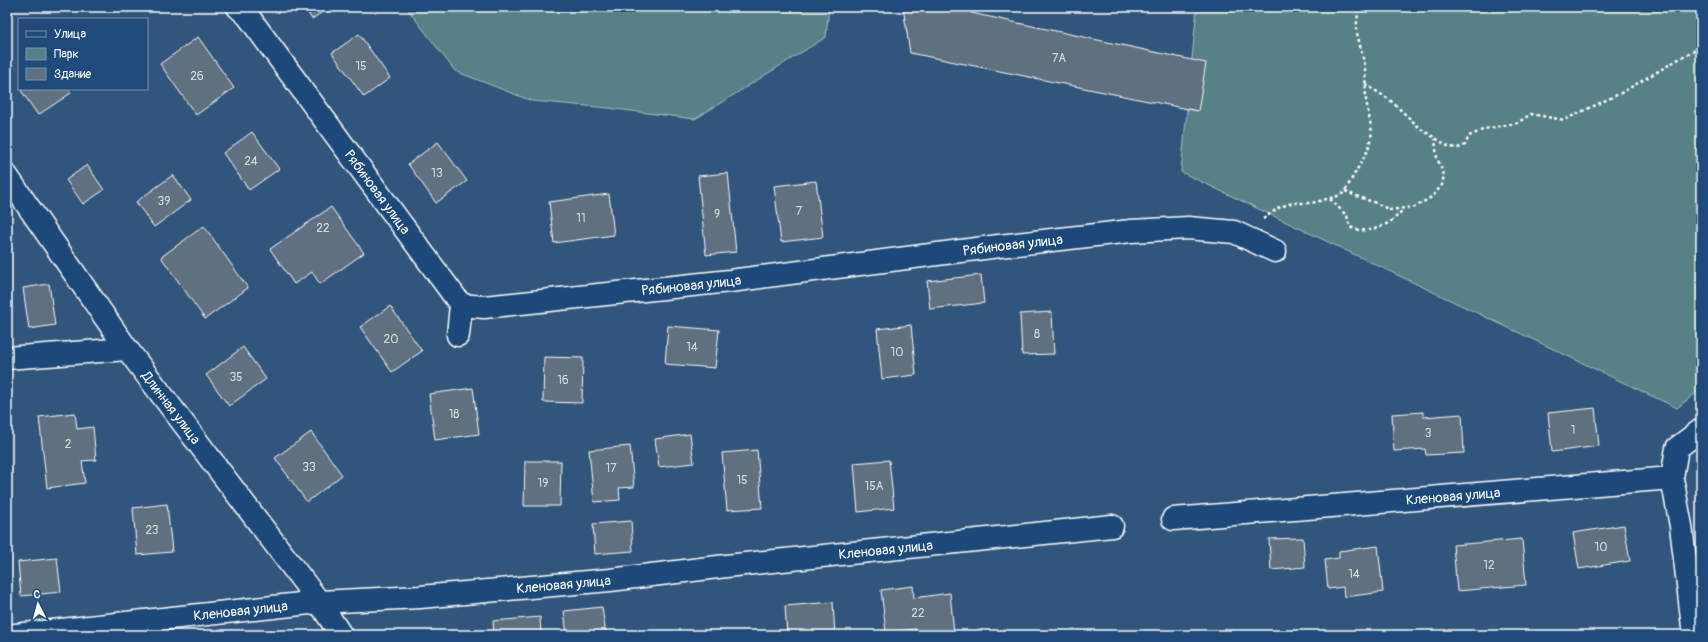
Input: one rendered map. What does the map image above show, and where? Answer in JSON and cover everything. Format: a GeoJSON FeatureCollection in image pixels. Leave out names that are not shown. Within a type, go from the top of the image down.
{"type":"FeatureCollection","features":[{"type":"Feature","properties":{"kind":"street","name":"Рябиновая улица"},"geometry":{"type":"LineString","coordinates":[[243,12],[461,305],[484,308],[730,281],[999,246],[1138,231],[1188,228],[1234,232],[1275,251]]}},
{"type":"Feature","properties":{"kind":"street","name":"Длинная улица"},"geometry":{"type":"LineString","coordinates":[[7,176],[127,349],[319,602],[341,635]]}},
{"type":"Feature","properties":{"kind":"street"},"geometry":{"type":"LineString","coordinates":[[458,335],[461,305]]}},
{"type":"Feature","properties":{"kind":"street"},"geometry":{"type":"LineString","coordinates":[[7,358],[127,349]]}},
{"type":"Feature","properties":{"kind":"street"},"geometry":{"type":"LineString","coordinates":[[1694,635],[1681,526],[1672,478],[1677,448],[1701,430]]}},
{"type":"Feature","properties":{"kind":"street","name":"Кленовая улица"},"geometry":{"type":"LineString","coordinates":[[1173,519],[1672,478]]}},
{"type":"Feature","properties":{"kind":"street","name":"Кленовая улица"},"geometry":{"type":"LineString","coordinates":[[15,635],[319,602],[420,597],[610,580],[726,566],[1112,526]]}},
{"type":"Feature","properties":{"kind":"path"},"geometry":{"type":"LineString","coordinates":[[1262,220],[1280,207],[1292,203],[1312,203],[1341,195],[1345,191],[1368,150],[1372,132],[1366,100],[1365,66],[1356,29],[1359,7]]}},
{"type":"Feature","properties":{"kind":"path"},"geometry":{"type":"LineString","coordinates":[[1365,84],[1390,100],[1421,129],[1449,147],[1458,148],[1465,145],[1468,136],[1485,129],[1517,123],[1530,114],[1564,120],[1621,93],[1701,46]]}},
{"type":"Feature","properties":{"kind":"path"},"geometry":{"type":"LineString","coordinates":[[1345,191],[1359,198],[1378,203],[1389,210],[1414,207],[1433,196],[1442,185],[1444,175],[1438,158],[1435,138]]}},
{"type":"Feature","properties":{"kind":"path"},"geometry":{"type":"LineString","coordinates":[[1329,199],[1347,216],[1350,227],[1357,230],[1372,230],[1397,218],[1403,209]]}},
{"type":"Feature","properties":{"kind":"green space"},"geometry":{"type":"Polygon","coordinates":[[[406,7],[620,7],[621,9],[623,7],[829,7],[826,37],[695,119],[608,108],[532,101],[455,71],[406,7]]]}},
{"type":"Feature","properties":{"kind":"green space"},"geometry":{"type":"Polygon","coordinates":[[[1197,7],[1701,7],[1701,389],[1677,408],[1181,172],[1197,7]]]}},
{"type":"Feature","properties":{"kind":"building"},"geometry":{"type":"Polygon","coordinates":[[[304,7],[330,7],[312,19],[304,7]]]}},
{"type":"Feature","properties":{"kind":"building"},"geometry":{"type":"Polygon","coordinates":[[[903,7],[970,7],[971,13],[1206,63],[1198,111],[910,53],[903,7]]]}},
{"type":"Feature","properties":{"kind":"building"},"geometry":{"type":"Polygon","coordinates":[[[359,34],[390,78],[364,97],[332,53],[359,34]]]}},
{"type":"Feature","properties":{"kind":"building"},"geometry":{"type":"Polygon","coordinates":[[[198,37],[234,88],[196,115],[160,64],[198,37]]]}},
{"type":"Feature","properties":{"kind":"building"},"geometry":{"type":"Polygon","coordinates":[[[21,90],[69,90],[71,93],[38,115],[21,90]]]}},
{"type":"Feature","properties":{"kind":"building"},"geometry":{"type":"Polygon","coordinates":[[[252,132],[279,169],[249,190],[223,153],[252,132]]]}},
{"type":"Feature","properties":{"kind":"building"},"geometry":{"type":"Polygon","coordinates":[[[438,142],[467,181],[436,203],[408,164],[438,142]]]}},
{"type":"Feature","properties":{"kind":"building"},"geometry":{"type":"Polygon","coordinates":[[[87,165],[104,190],[83,204],[66,180],[87,165]]]}},
{"type":"Feature","properties":{"kind":"building"},"geometry":{"type":"Polygon","coordinates":[[[728,173],[736,252],[706,255],[698,176],[728,173]]]}},
{"type":"Feature","properties":{"kind":"building"},"geometry":{"type":"Polygon","coordinates":[[[173,175],[191,200],[154,227],[136,202],[173,175]]]}},
{"type":"Feature","properties":{"kind":"building"},"geometry":{"type":"Polygon","coordinates":[[[816,181],[823,237],[781,242],[774,186],[816,181]]]}},
{"type":"Feature","properties":{"kind":"building"},"geometry":{"type":"Polygon","coordinates":[[[609,194],[614,235],[554,243],[549,202],[609,194]]]}},
{"type":"Feature","properties":{"kind":"building"},"geometry":{"type":"Polygon","coordinates":[[[331,207],[364,253],[320,284],[312,272],[294,284],[270,249],[331,207]]]}},
{"type":"Feature","properties":{"kind":"building"},"geometry":{"type":"Polygon","coordinates":[[[204,226],[248,288],[205,319],[161,257],[204,226]]]}},
{"type":"Feature","properties":{"kind":"building"},"geometry":{"type":"Polygon","coordinates":[[[981,275],[984,303],[930,309],[927,281],[981,275]]]}},
{"type":"Feature","properties":{"kind":"building"},"geometry":{"type":"Polygon","coordinates":[[[49,284],[55,325],[29,329],[23,288],[49,284]]]}},
{"type":"Feature","properties":{"kind":"building"},"geometry":{"type":"Polygon","coordinates":[[[390,306],[422,351],[392,372],[360,327],[390,306]]]}},
{"type":"Feature","properties":{"kind":"building"},"geometry":{"type":"Polygon","coordinates":[[[1052,312],[1054,354],[1022,355],[1020,314],[1052,312]]]}},
{"type":"Feature","properties":{"kind":"building"},"geometry":{"type":"Polygon","coordinates":[[[911,325],[916,375],[882,379],[877,329],[911,325]]]}},
{"type":"Feature","properties":{"kind":"building"},"geometry":{"type":"Polygon","coordinates":[[[668,326],[719,330],[715,368],[665,364],[668,326]]]}},
{"type":"Feature","properties":{"kind":"building"},"geometry":{"type":"Polygon","coordinates":[[[243,347],[266,379],[229,406],[206,375],[243,347]]]}},
{"type":"Feature","properties":{"kind":"building"},"geometry":{"type":"Polygon","coordinates":[[[544,357],[583,358],[582,403],[543,402],[544,357]]]}},
{"type":"Feature","properties":{"kind":"building"},"geometry":{"type":"Polygon","coordinates":[[[473,388],[479,434],[435,440],[429,394],[473,388]]]}},
{"type":"Feature","properties":{"kind":"building"},"geometry":{"type":"Polygon","coordinates":[[[1595,408],[1599,446],[1552,452],[1548,413],[1595,408]]]}},
{"type":"Feature","properties":{"kind":"building"},"geometry":{"type":"Polygon","coordinates":[[[1423,412],[1423,417],[1462,414],[1464,453],[1426,455],[1425,449],[1394,451],[1392,414],[1423,412]]]}},
{"type":"Feature","properties":{"kind":"building"},"geometry":{"type":"Polygon","coordinates":[[[75,413],[77,429],[93,427],[96,460],[82,461],[85,483],[47,488],[39,417],[75,413]]]}},
{"type":"Feature","properties":{"kind":"building"},"geometry":{"type":"Polygon","coordinates":[[[311,432],[342,475],[307,502],[275,458],[311,432]]]}},
{"type":"Feature","properties":{"kind":"building"},"geometry":{"type":"Polygon","coordinates":[[[690,434],[694,463],[659,467],[655,439],[690,434]]]}},
{"type":"Feature","properties":{"kind":"building"},"geometry":{"type":"Polygon","coordinates":[[[630,446],[634,487],[619,488],[620,500],[594,502],[589,450],[630,446]]]}},
{"type":"Feature","properties":{"kind":"building"},"geometry":{"type":"Polygon","coordinates":[[[757,450],[762,508],[727,510],[722,453],[757,450]]]}},
{"type":"Feature","properties":{"kind":"building"},"geometry":{"type":"Polygon","coordinates":[[[889,460],[894,508],[858,512],[854,463],[889,460]]]}},
{"type":"Feature","properties":{"kind":"building"},"geometry":{"type":"Polygon","coordinates":[[[525,461],[561,461],[560,506],[524,506],[525,461]]]}},
{"type":"Feature","properties":{"kind":"building"},"geometry":{"type":"Polygon","coordinates":[[[167,504],[172,552],[137,555],[133,508],[167,504]]]}},
{"type":"Feature","properties":{"kind":"building"},"geometry":{"type":"Polygon","coordinates":[[[631,521],[633,551],[595,554],[593,524],[631,521]]]}},
{"type":"Feature","properties":{"kind":"building"},"geometry":{"type":"Polygon","coordinates":[[[1624,525],[1630,561],[1579,569],[1573,533],[1624,525]]]}},
{"type":"Feature","properties":{"kind":"building"},"geometry":{"type":"Polygon","coordinates":[[[1303,538],[1305,567],[1271,570],[1269,539],[1303,538]]]}},
{"type":"Feature","properties":{"kind":"building"},"geometry":{"type":"Polygon","coordinates":[[[1522,539],[1526,585],[1457,591],[1453,545],[1522,539]]]}},
{"type":"Feature","properties":{"kind":"building"},"geometry":{"type":"Polygon","coordinates":[[[1378,546],[1383,592],[1344,597],[1343,587],[1328,589],[1325,560],[1339,558],[1339,551],[1378,546]]]}},
{"type":"Feature","properties":{"kind":"building"},"geometry":{"type":"Polygon","coordinates":[[[57,558],[61,592],[21,596],[18,562],[57,558]]]}},
{"type":"Feature","properties":{"kind":"building"},"geometry":{"type":"Polygon","coordinates":[[[913,586],[914,598],[950,593],[954,633],[917,635],[916,629],[886,632],[881,590],[913,586]]]}},
{"type":"Feature","properties":{"kind":"building"},"geometry":{"type":"Polygon","coordinates":[[[833,602],[835,635],[787,635],[785,606],[833,602]]]}},
{"type":"Feature","properties":{"kind":"building"},"geometry":{"type":"Polygon","coordinates":[[[602,607],[606,635],[567,635],[564,611],[602,607]]]}},
{"type":"Feature","properties":{"kind":"building"},"geometry":{"type":"Polygon","coordinates":[[[540,617],[541,635],[494,635],[493,621],[540,617]]]}}]}
